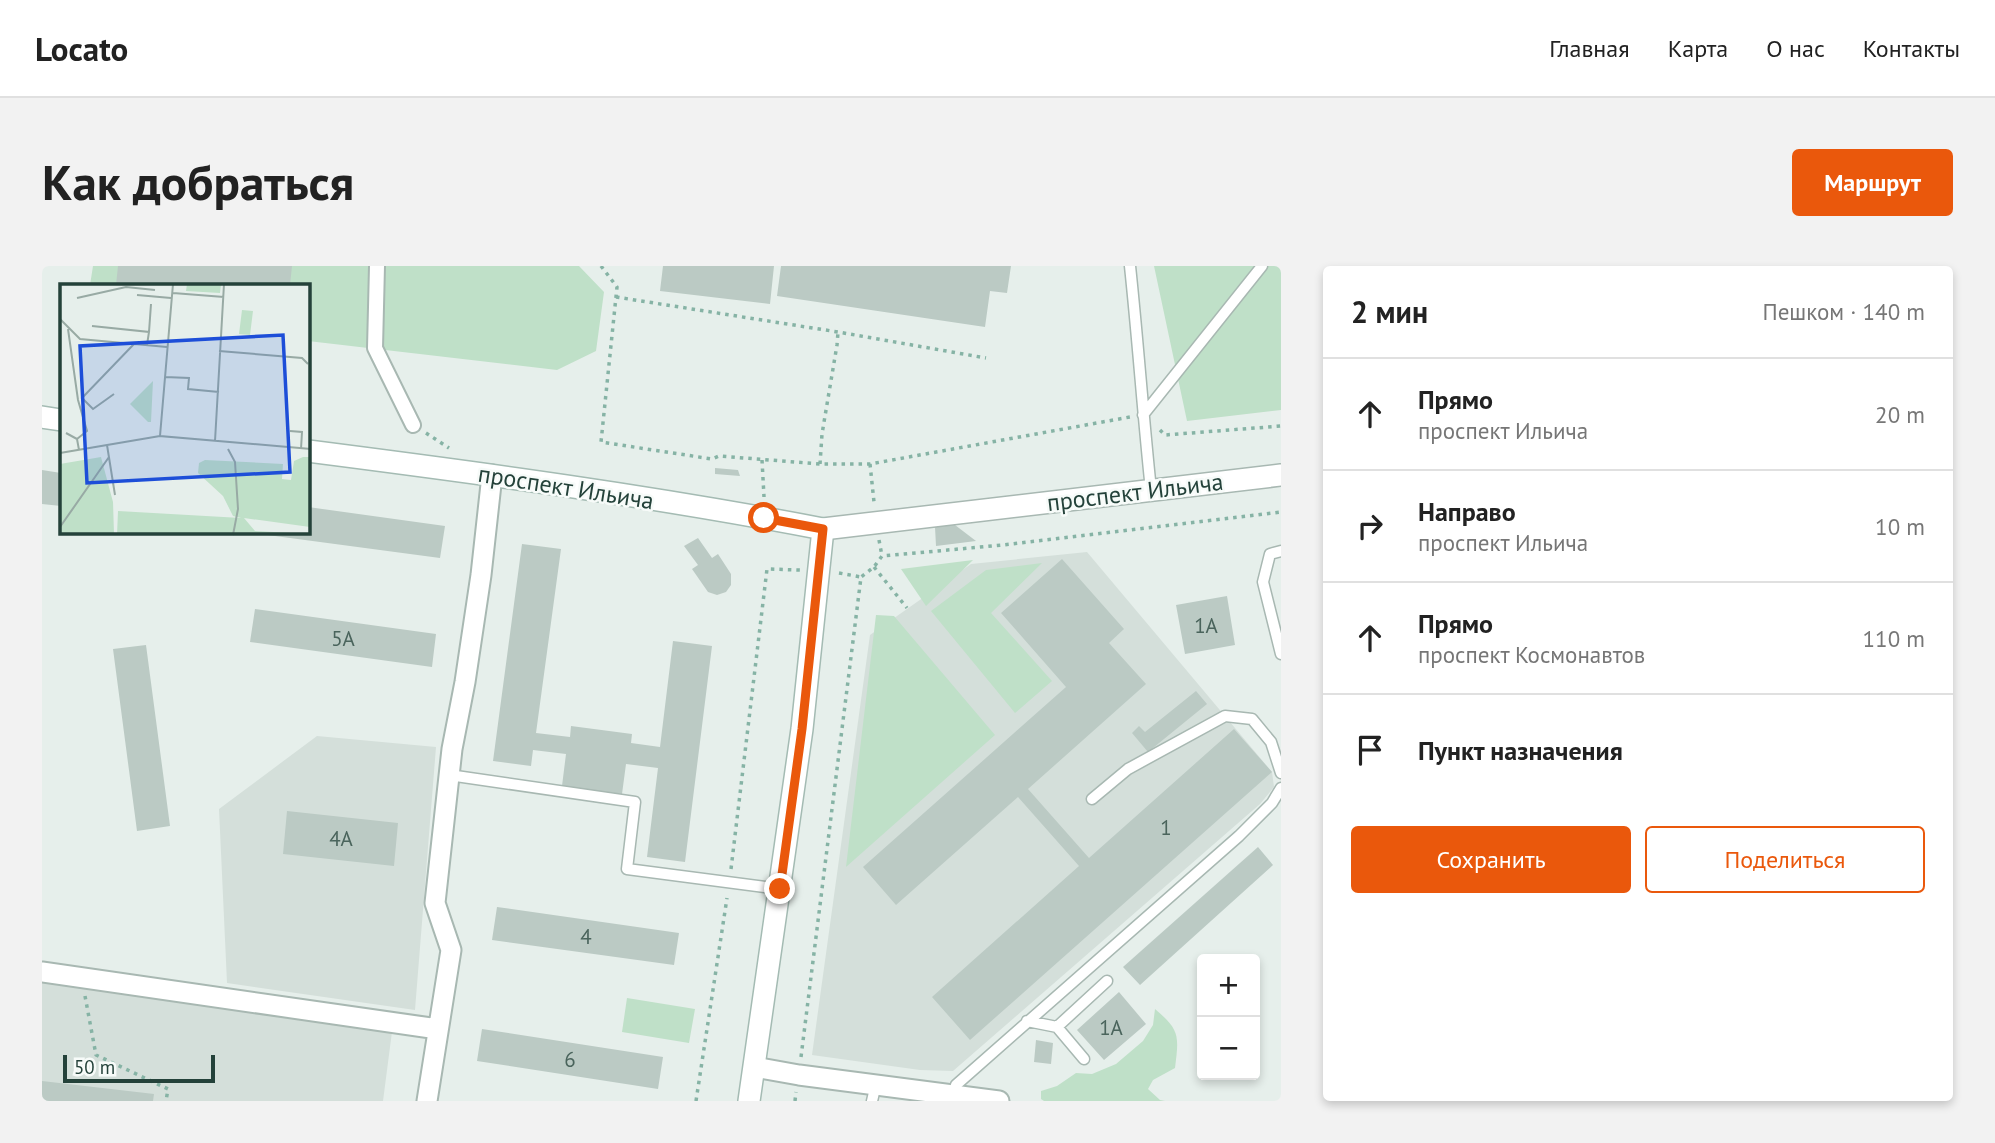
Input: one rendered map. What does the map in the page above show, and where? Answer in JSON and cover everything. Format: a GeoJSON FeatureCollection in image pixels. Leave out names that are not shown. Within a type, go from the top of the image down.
{"type":"FeatureCollection","features":[{"type":"Feature","properties":{"kind":"main road"},"geometry":{"type":"LineString","coordinates":[[42,417],[60,420]]}},
{"type":"Feature","properties":{"kind":"main road","name":"проспект Ильича"},"geometry":{"type":"LineString","coordinates":[[310,451],[492,475],[823,529],[1281,475]]}},
{"type":"Feature","properties":{"kind":"main road"},"geometry":{"type":"LineString","coordinates":[[749,1101],[802,729],[823,529]]}},
{"type":"Feature","properties":{"kind":"street"},"geometry":{"type":"LineString","coordinates":[[377,266],[375,348],[413,425]]}},
{"type":"Feature","properties":{"kind":"street"},"geometry":{"type":"LineString","coordinates":[[427,1101],[451,950],[435,903],[449,775],[481,575],[492,475]]}},
{"type":"Feature","properties":{"kind":"street"},"geometry":{"type":"LineString","coordinates":[[42,972],[438,1029]]}},
{"type":"Feature","properties":{"kind":"street"},"geometry":{"type":"LineString","coordinates":[[754,1067],[874,1093],[955,1090],[999,1101]]}},
{"type":"Feature","properties":{"kind":"lane"},"geometry":{"type":"LineString","coordinates":[[1130,266],[1151,491]]}},
{"type":"Feature","properties":{"kind":"lane"},"geometry":{"type":"LineString","coordinates":[[1143,415],[1262,266]]}},
{"type":"Feature","properties":{"kind":"lane"},"geometry":{"type":"LineString","coordinates":[[1281,551],[1270,554],[1263,582],[1281,654]]}},
{"type":"Feature","properties":{"kind":"lane"},"geometry":{"type":"LineString","coordinates":[[1092,799],[1128,769],[1225,716],[1252,719],[1270,741],[1281,773]]}},
{"type":"Feature","properties":{"kind":"lane"},"geometry":{"type":"LineString","coordinates":[[449,775],[635,802],[627,869],[780,889]]}},
{"type":"Feature","properties":{"kind":"lane"},"geometry":{"type":"LineString","coordinates":[[955,1090],[1027,1021],[1239,836],[1272,803],[1281,788]]}},
{"type":"Feature","properties":{"kind":"lane"},"geometry":{"type":"LineString","coordinates":[[1057,1027],[1107,981]]}},
{"type":"Feature","properties":{"kind":"lane"},"geometry":{"type":"LineString","coordinates":[[1027,1021],[1057,1027],[1084,1059]]}},
{"type":"Feature","properties":{"kind":"lane"},"geometry":{"type":"LineString","coordinates":[[953,1071],[955,1090]]}},
{"type":"Feature","properties":{"kind":"path"},"geometry":{"type":"LineString","coordinates":[[601,266],[617,287],[601,442],[712,459],[719,456],[820,464],[870,464],[1143,415],[1165,435],[1281,426]]}},
{"type":"Feature","properties":{"kind":"path"},"geometry":{"type":"LineString","coordinates":[[616,297],[986,358]]}},
{"type":"Feature","properties":{"kind":"path"},"geometry":{"type":"LineString","coordinates":[[820,464],[838,332]]}},
{"type":"Feature","properties":{"kind":"path"},"geometry":{"type":"LineString","coordinates":[[795,1101],[861,577],[874,567],[882,556],[1003,545],[1281,512]]}},
{"type":"Feature","properties":{"kind":"path"},"geometry":{"type":"LineString","coordinates":[[874,567],[907,608]]}},
{"type":"Feature","properties":{"kind":"path"},"geometry":{"type":"LineString","coordinates":[[696,1101],[729,882],[767,569],[820,570]]}},
{"type":"Feature","properties":{"kind":"path"},"geometry":{"type":"LineString","coordinates":[[82,978],[96,1055],[168,1089],[166,1101]]}},
{"type":"Feature","properties":{"kind":"shaded area"},"geometry":{"type":"Polygon","coordinates":[[[1087,552],[1272,772],[1274,787],[1260,804],[953,1071],[920,1070],[812,1055],[870,635],[971,564],[1087,552]]]}},
{"type":"Feature","properties":{"kind":"shaded area"},"geometry":{"type":"Polygon","coordinates":[[[317,736],[436,747],[415,1010],[227,983],[219,809],[317,736]]]}},
{"type":"Feature","properties":{"kind":"shaded area"},"geometry":{"type":"Polygon","coordinates":[[[42,980],[393,1024],[383,1101],[42,1101],[42,980]]]}},
{"type":"Feature","properties":{"kind":"green space"},"geometry":{"type":"Polygon","coordinates":[[[93,266],[579,266],[604,292],[596,351],[557,370],[310,341],[310,284],[90,284],[93,266]]]}},
{"type":"Feature","properties":{"kind":"green space"},"geometry":{"type":"Polygon","coordinates":[[[1154,266],[1281,266],[1281,410],[1187,421],[1154,266]]]}},
{"type":"Feature","properties":{"kind":"green space"},"geometry":{"type":"Polygon","coordinates":[[[973,560],[926,606],[901,569],[973,560]]]}},
{"type":"Feature","properties":{"kind":"green space"},"geometry":{"type":"Polygon","coordinates":[[[1042,563],[991,613],[1052,681],[1015,713],[931,611],[986,570],[1042,563]]]}},
{"type":"Feature","properties":{"kind":"green space"},"geometry":{"type":"Polygon","coordinates":[[[876,615],[894,616],[995,735],[846,867],[876,615]]]}},
{"type":"Feature","properties":{"kind":"green space"},"geometry":{"type":"Polygon","coordinates":[[[627,998],[695,1009],[689,1043],[622,1032],[627,998]]]}},
{"type":"Feature","properties":{"kind":"green space"},"geometry":{"type":"Polygon","coordinates":[[[1155,1009],[1173,1028],[1177,1041],[1175,1068],[1153,1080],[1148,1089],[1165,1101],[1041,1099],[1041,1091],[1057,1086],[1076,1073],[1092,1074],[1116,1064],[1143,1041],[1153,1025],[1155,1009]]]}},
{"type":"Feature","properties":{"kind":"building"},"geometry":{"type":"Polygon","coordinates":[[[118,266],[292,266],[290,284],[116,284],[118,266]]]}},
{"type":"Feature","properties":{"kind":"building"},"geometry":{"type":"Polygon","coordinates":[[[663,266],[774,266],[770,304],[660,291],[663,266]]]}},
{"type":"Feature","properties":{"kind":"building"},"geometry":{"type":"Polygon","coordinates":[[[781,266],[1011,266],[1007,293],[990,291],[985,327],[777,296],[781,266]]]}},
{"type":"Feature","properties":{"kind":"building"},"geometry":{"type":"Polygon","coordinates":[[[715,468],[738,470],[740,476],[715,474],[715,468]]]}},
{"type":"Feature","properties":{"kind":"building"},"geometry":{"type":"Polygon","coordinates":[[[42,470],[60,473],[60,506],[42,504],[42,470]]]}},
{"type":"Feature","properties":{"kind":"building"},"geometry":{"type":"Polygon","coordinates":[[[310,507],[445,526],[440,558],[260,534],[310,534],[310,507]]]}},
{"type":"Feature","properties":{"kind":"building"},"geometry":{"type":"Polygon","coordinates":[[[955,525],[976,541],[936,546],[935,527],[955,525]]]}},
{"type":"Feature","properties":{"kind":"building"},"geometry":{"type":"Polygon","coordinates":[[[698,538],[712,558],[718,554],[731,574],[731,585],[726,592],[717,595],[708,592],[692,569],[698,565],[684,546],[698,538]]]}},
{"type":"Feature","properties":{"kind":"building"},"geometry":{"type":"Polygon","coordinates":[[[522,544],[561,549],[536,733],[570,737],[571,726],[632,734],[631,743],[660,747],[673,641],[712,646],[685,862],[647,857],[658,768],[626,764],[622,794],[562,786],[566,754],[533,750],[531,766],[493,761],[522,544]]]}},
{"type":"Feature","properties":{"kind":"building"},"geometry":{"type":"Polygon","coordinates":[[[1062,559],[1124,629],[1109,643],[1146,684],[1028,789],[1089,858],[1234,729],[1272,772],[970,1040],[932,997],[1079,866],[1018,797],[896,905],[863,867],[1066,687],[1001,613],[1062,559]]]}},
{"type":"Feature","properties":{"kind":"building"},"geometry":{"type":"Polygon","coordinates":[[[1227,596],[1235,645],[1185,654],[1176,605],[1227,596]]]}},
{"type":"Feature","properties":{"kind":"building"},"geometry":{"type":"Polygon","coordinates":[[[255,609],[436,634],[432,667],[250,642],[255,609]]]}},
{"type":"Feature","properties":{"kind":"building"},"geometry":{"type":"Polygon","coordinates":[[[146,645],[170,826],[137,831],[113,649],[146,645]]]}},
{"type":"Feature","properties":{"kind":"building"},"geometry":{"type":"Polygon","coordinates":[[[1196,691],[1207,704],[1148,752],[1132,733],[1139,726],[1145,732],[1196,691]]]}},
{"type":"Feature","properties":{"kind":"building"},"geometry":{"type":"Polygon","coordinates":[[[287,811],[398,823],[394,866],[283,854],[287,811]]]}},
{"type":"Feature","properties":{"kind":"building"},"geometry":{"type":"Polygon","coordinates":[[[1258,847],[1273,865],[1140,985],[1123,967],[1258,847]]]}},
{"type":"Feature","properties":{"kind":"building"},"geometry":{"type":"Polygon","coordinates":[[[497,907],[679,933],[674,965],[492,940],[497,907]]]}},
{"type":"Feature","properties":{"kind":"building"},"geometry":{"type":"Polygon","coordinates":[[[1119,992],[1146,1024],[1104,1060],[1077,1030],[1119,992]]]}},
{"type":"Feature","properties":{"kind":"building"},"geometry":{"type":"Polygon","coordinates":[[[482,1029],[663,1057],[658,1089],[477,1061],[482,1029]]]}},
{"type":"Feature","properties":{"kind":"building"},"geometry":{"type":"Polygon","coordinates":[[[1036,1040],[1053,1043],[1051,1064],[1034,1062],[1036,1040]]]}},
{"type":"Feature","properties":{"kind":"building"},"geometry":{"type":"Polygon","coordinates":[[[42,1081],[154,1094],[153,1101],[42,1101],[42,1081]]]}},
{"type":"Feature","properties":{"kind":"route"},"geometry":{"type":"LineString","coordinates":[[764,518],[823,529],[802,729],[780,889]]}}]}
